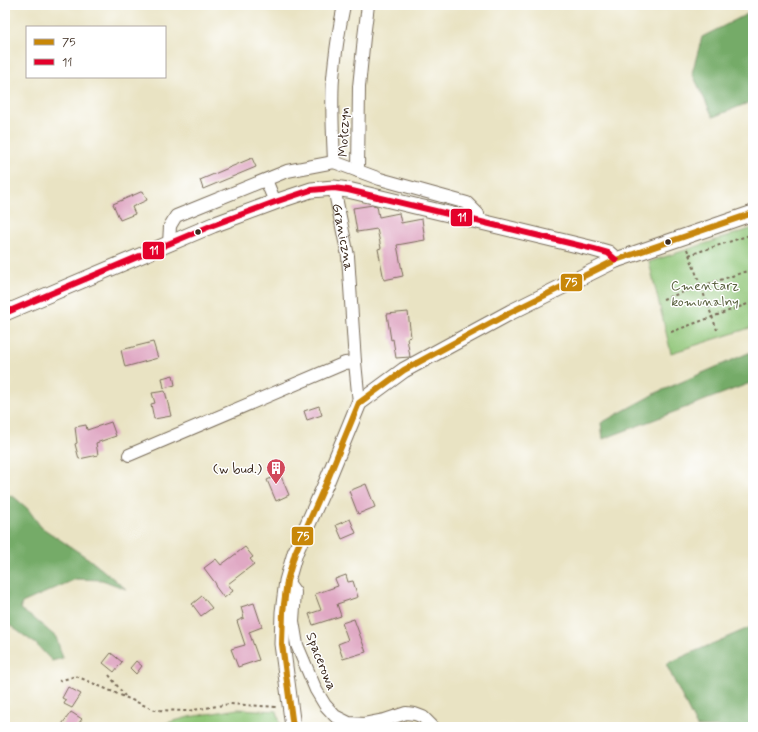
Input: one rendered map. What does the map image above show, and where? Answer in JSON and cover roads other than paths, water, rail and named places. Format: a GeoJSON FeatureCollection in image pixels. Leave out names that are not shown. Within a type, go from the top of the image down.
{"type":"FeatureCollection","features":[{"type":"Feature","properties":{"kind":"street"},"geometry":{"type":"LineString","coordinates":[[334,162],[333,80],[344,5]]}},
{"type":"Feature","properties":{"kind":"street","name":"Mołczyn"},"geometry":{"type":"LineString","coordinates":[[368,5],[359,87],[358,170],[380,179],[467,203],[478,214],[479,222]]}},
{"type":"Feature","properties":{"kind":"street"},"geometry":{"type":"LineString","coordinates":[[169,244],[170,226],[176,216],[287,171],[334,162],[358,170]]}},
{"type":"Feature","properties":{"kind":"street"},"geometry":{"type":"LineString","coordinates":[[266,180],[275,202]]}},
{"type":"Feature","properties":{"kind":"street"},"geometry":{"type":"LineString","coordinates":[[5,313],[213,225],[311,190],[334,188]]}},
{"type":"Feature","properties":{"kind":"street","name":"Graniczna"},"geometry":{"type":"LineString","coordinates":[[359,403],[348,256],[334,188],[348,190],[594,249],[608,253],[616,260]]}},
{"type":"Feature","properties":{"kind":"street"},"geometry":{"type":"LineString","coordinates":[[293,727],[282,644],[283,612],[287,581],[295,553],[359,403],[404,370],[511,312],[616,260],[753,213]]}},
{"type":"Feature","properties":{"kind":"street"},"geometry":{"type":"LineString","coordinates":[[129,456],[345,363],[355,362]]}},
{"type":"Feature","properties":{"kind":"street","name":"Spacerowa"},"geometry":{"type":"LineString","coordinates":[[287,581],[295,592],[293,622],[297,645],[316,690],[324,705],[337,721],[364,724],[406,714],[415,714],[423,717],[433,727]]}},
{"type":"Feature","properties":{"kind":"place","name":"(w bud.)"},"geometry":{"type":"Point","coordinates":[276,485]}},
{"type":"Feature","properties":{"kind":"park label","name":"Cmentarz komunalny"},"geometry":{"type":"Point","coordinates":[705,294]}}]}
